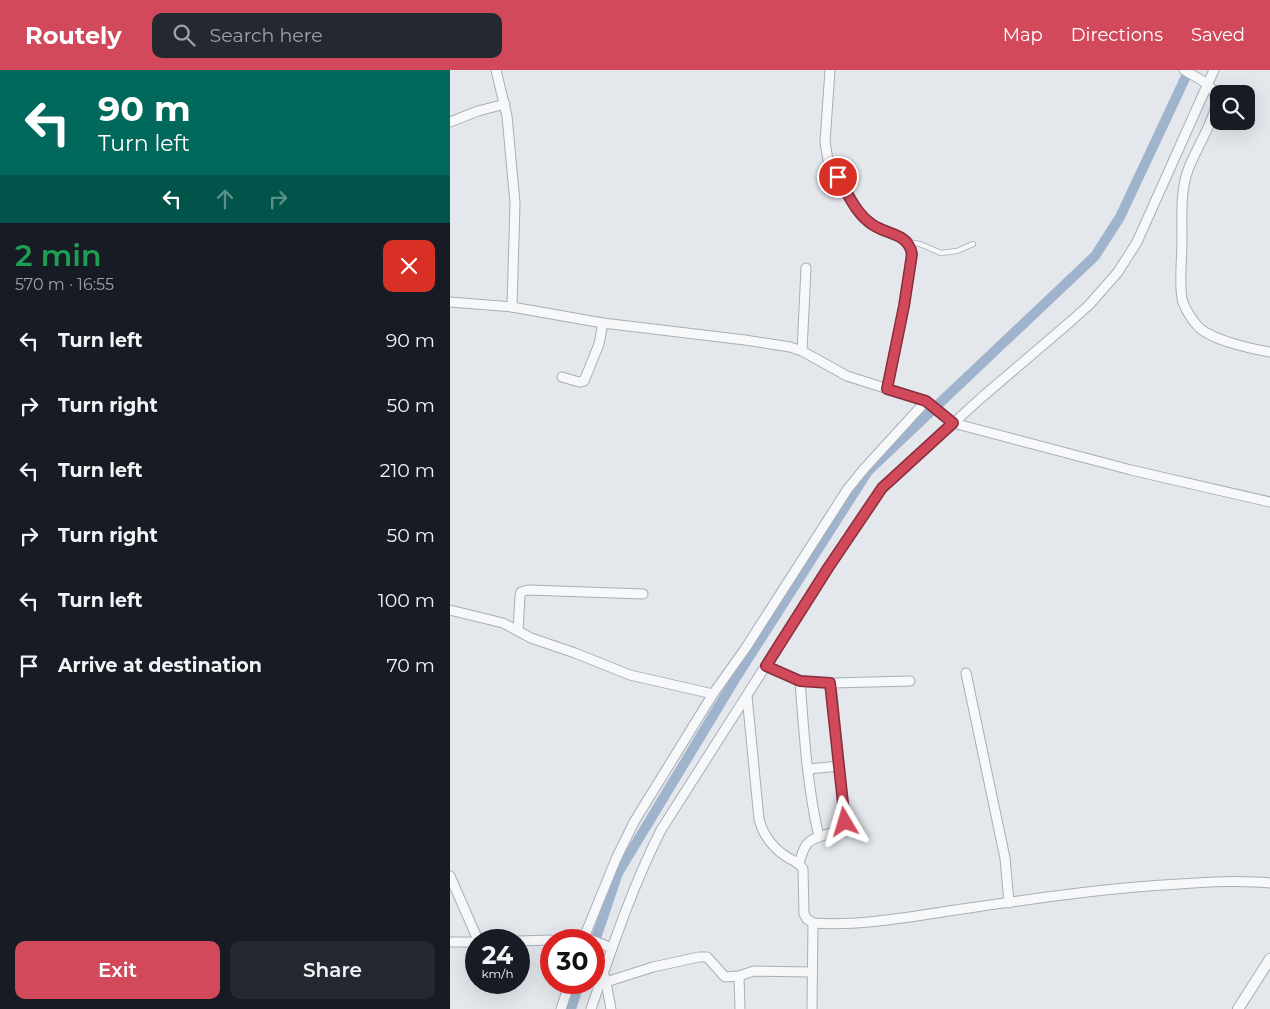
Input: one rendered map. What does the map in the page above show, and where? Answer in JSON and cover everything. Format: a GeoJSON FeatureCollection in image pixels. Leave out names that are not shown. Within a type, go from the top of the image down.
{"type":"FeatureCollection","features":[{"type":"Feature","properties":{"kind":"street"},"geometry":{"type":"LineString","coordinates":[[496,70],[505,104],[515,203],[512,307]]}},
{"type":"Feature","properties":{"kind":"street"},"geometry":{"type":"LineString","coordinates":[[830,70],[826,142],[828,160],[858,211],[865,219],[875,226],[901,237],[907,241],[911,248],[911,262],[887,389]]}},
{"type":"Feature","properties":{"kind":"street"},"geometry":{"type":"LineString","coordinates":[[1184,70],[1205,82],[1216,99],[1215,110],[1184,180],[1182,298],[1189,314],[1201,330],[1255,350],[1270,352]]}},
{"type":"Feature","properties":{"kind":"street"},"geometry":{"type":"LineString","coordinates":[[605,965],[609,946],[662,830],[828,568],[882,488],[950,420],[1076,317],[1118,272],[1137,242],[1205,82],[1214,70]]}},
{"type":"Feature","properties":{"kind":"street"},"geometry":{"type":"LineString","coordinates":[[450,122],[478,111],[505,104]]}},
{"type":"Feature","properties":{"kind":"street"},"geometry":{"type":"LineString","coordinates":[[802,352],[806,268]]}},
{"type":"Feature","properties":{"kind":"street"},"geometry":{"type":"LineString","coordinates":[[450,302],[512,307],[603,323],[790,347],[847,376],[929,403],[950,420],[1131,470],[1270,502]]}},
{"type":"Feature","properties":{"kind":"street"},"geometry":{"type":"LineString","coordinates":[[562,378],[579,382],[584,381],[599,344],[603,323]]}},
{"type":"Feature","properties":{"kind":"street"},"geometry":{"type":"LineString","coordinates":[[592,929],[626,838],[713,694],[745,649],[847,490],[863,470],[929,403]]}},
{"type":"Feature","properties":{"kind":"street"},"geometry":{"type":"LineString","coordinates":[[518,630],[520,596],[522,592],[528,590],[643,594]]}},
{"type":"Feature","properties":{"kind":"street"},"geometry":{"type":"LineString","coordinates":[[450,610],[503,623],[531,638],[575,652],[630,675],[713,694]]}},
{"type":"Feature","properties":{"kind":"street"},"geometry":{"type":"LineString","coordinates":[[766,666],[800,681],[830,683],[910,681]]}},
{"type":"Feature","properties":{"kind":"street"},"geometry":{"type":"LineString","coordinates":[[966,673],[1005,858],[1008,903]]}},
{"type":"Feature","properties":{"kind":"street"},"geometry":{"type":"LineString","coordinates":[[800,681],[808,769],[819,837]]}},
{"type":"Feature","properties":{"kind":"street"},"geometry":{"type":"LineString","coordinates":[[799,863],[807,844],[842,828],[845,822],[830,683]]}},
{"type":"Feature","properties":{"kind":"street"},"geometry":{"type":"LineString","coordinates":[[746,696],[758,819],[762,831],[782,853],[799,863],[803,869],[804,914],[813,923],[853,924],[1140,886],[1238,881],[1270,883]]}},
{"type":"Feature","properties":{"kind":"street"},"geometry":{"type":"LineString","coordinates":[[808,769],[839,766]]}},
{"type":"Feature","properties":{"kind":"street"},"geometry":{"type":"LineString","coordinates":[[450,876],[472,929]]}},
{"type":"Feature","properties":{"kind":"street"},"geometry":{"type":"LineString","coordinates":[[812,1009],[813,923]]}},
{"type":"Feature","properties":{"kind":"street"},"geometry":{"type":"LineString","coordinates":[[450,942],[465,941]]}},
{"type":"Feature","properties":{"kind":"street"},"geometry":{"type":"LineString","coordinates":[[605,945],[609,946]]}},
{"type":"Feature","properties":{"kind":"street"},"geometry":{"type":"LineString","coordinates":[[606,982],[653,967],[700,957],[707,958],[726,977],[739,976],[754,971],[812,972]]}},
{"type":"Feature","properties":{"kind":"street"},"geometry":{"type":"LineString","coordinates":[[1238,1009],[1270,959]]}},
{"type":"Feature","properties":{"kind":"street"},"geometry":{"type":"LineString","coordinates":[[605,976],[611,1009]]}},
{"type":"Feature","properties":{"kind":"street"},"geometry":{"type":"LineString","coordinates":[[739,976],[740,1009]]}},
{"type":"Feature","properties":{"kind":"street"},"geometry":{"type":"LineString","coordinates":[[561,1009],[566,994]]}},
{"type":"Feature","properties":{"kind":"street"},"geometry":{"type":"LineString","coordinates":[[592,1009],[597,994]]}},
{"type":"Feature","properties":{"kind":"lane"},"geometry":{"type":"LineString","coordinates":[[907,241],[941,253],[957,251],[973,244]]}},
{"type":"Feature","properties":{"kind":"waterway"},"geometry":{"type":"LineString","coordinates":[[599,929],[618,873],[737,676],[868,471],[1095,256],[1120,217],[1189,70]]}},
{"type":"Feature","properties":{"kind":"waterway"},"geometry":{"type":"LineString","coordinates":[[571,1009],[576,994]]}},
{"type":"Feature","properties":{"kind":"route"},"geometry":{"type":"LineString","coordinates":[[838,177],[858,211],[865,219],[875,226],[901,237],[907,241],[911,248],[912,254],[904,306],[887,389],[926,401],[953,423],[882,488],[828,568],[766,666],[800,681],[830,683],[845,822]]}}]}
